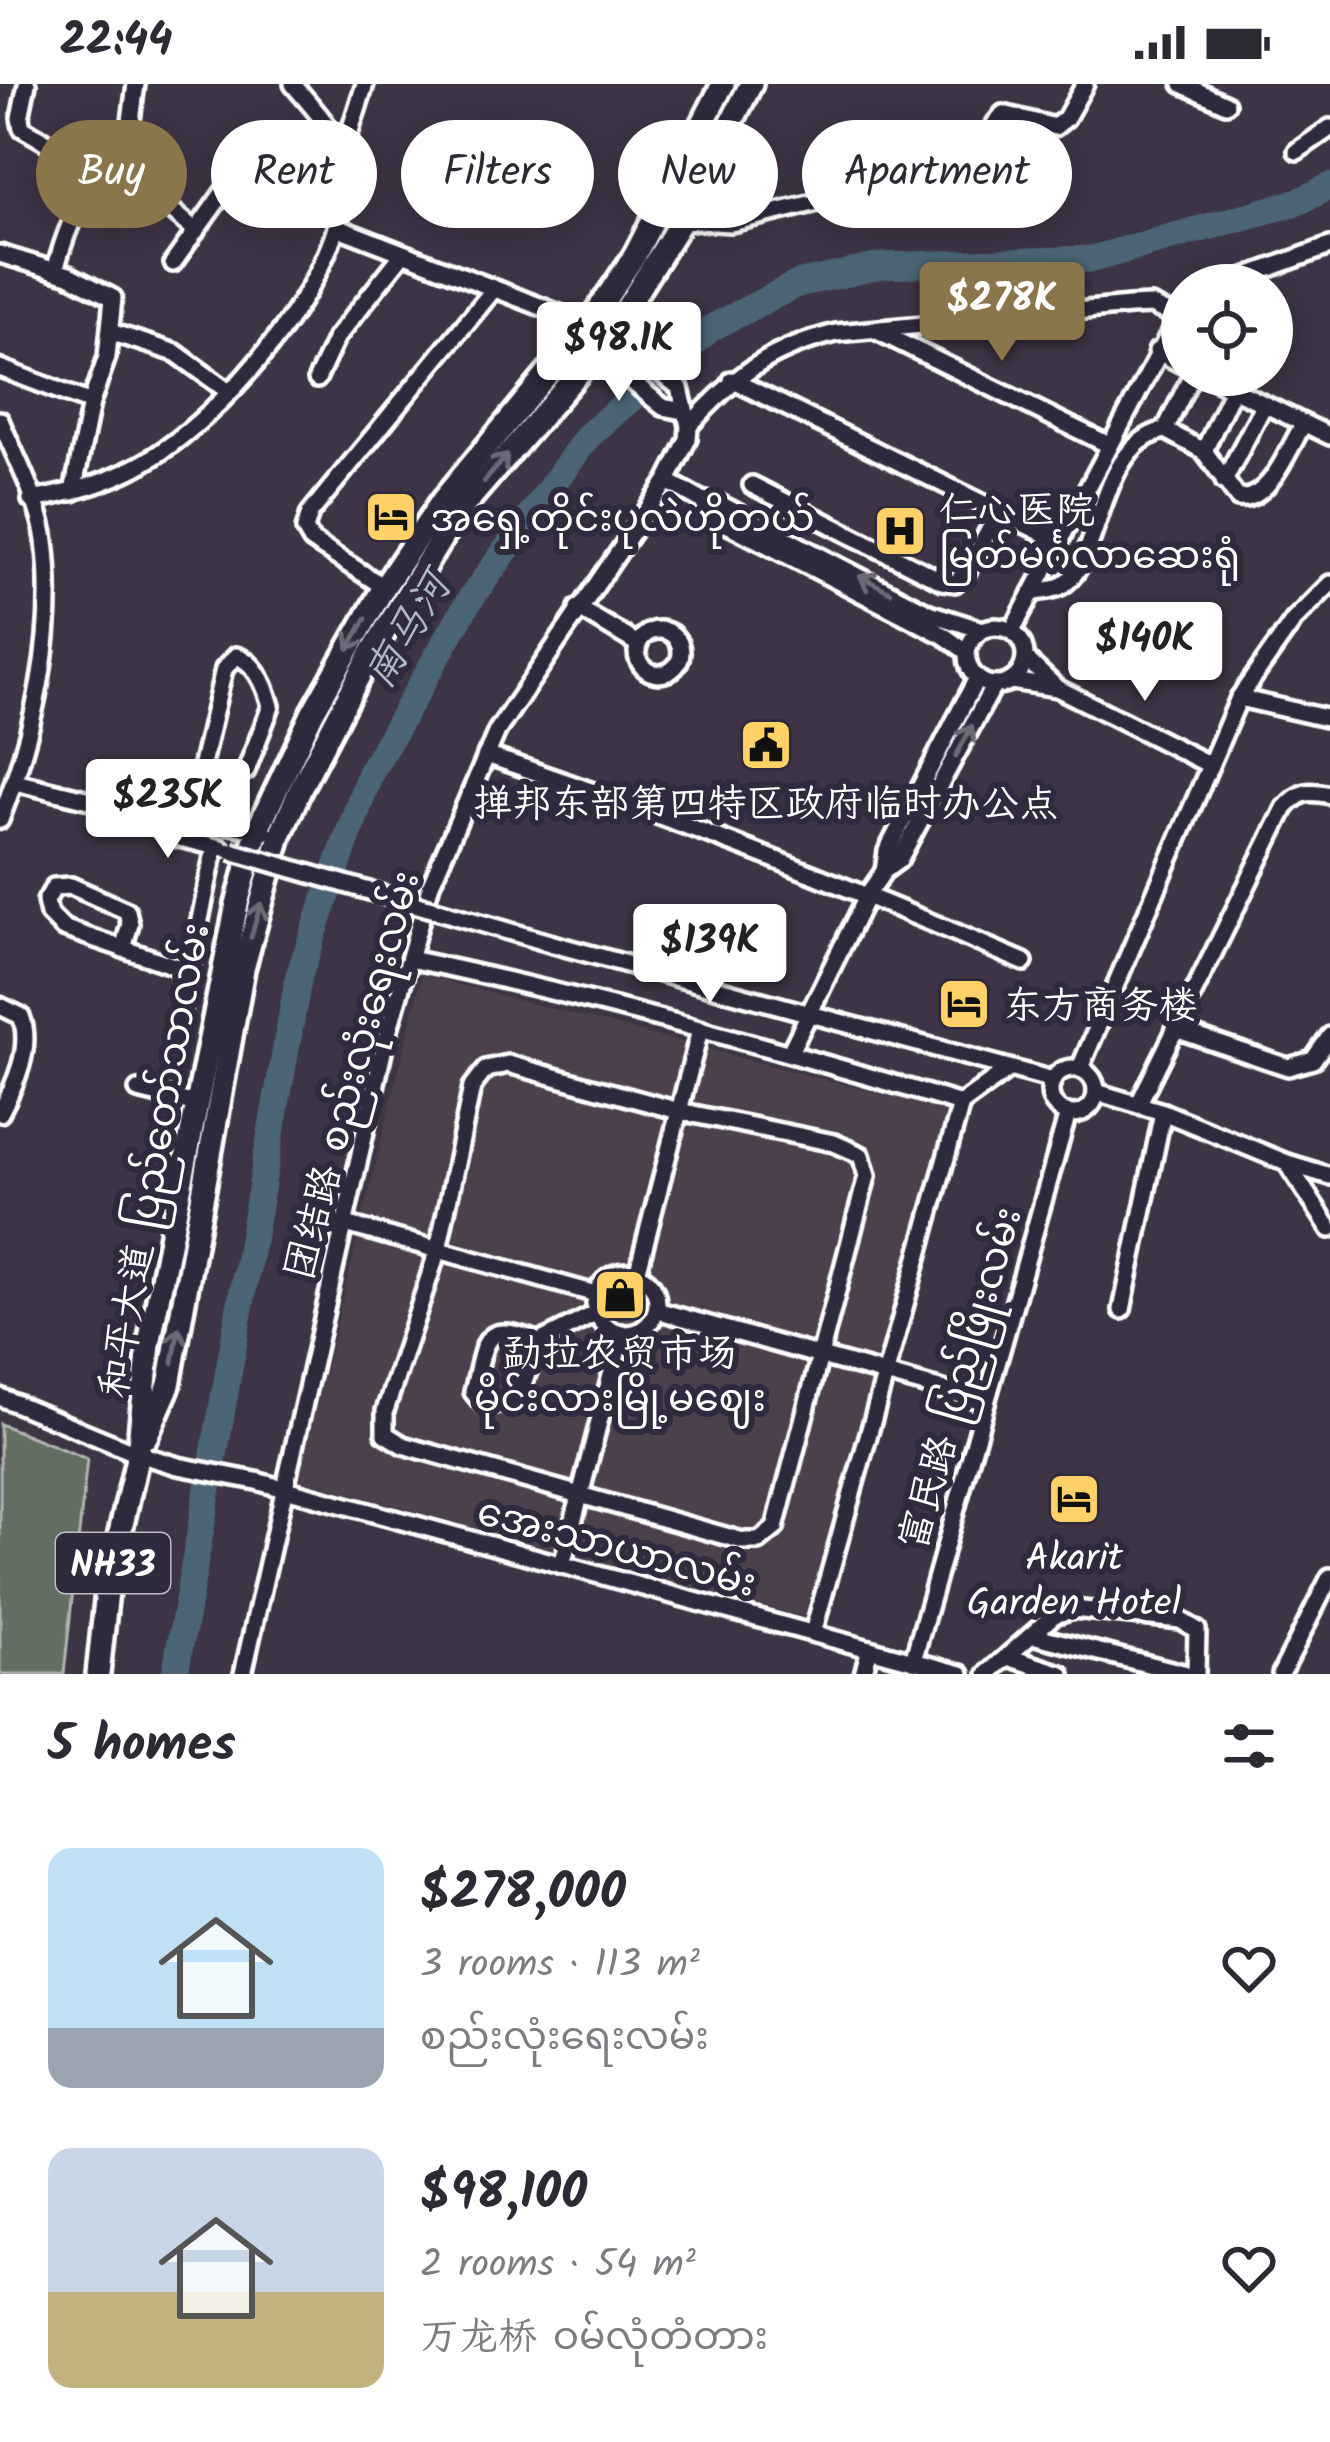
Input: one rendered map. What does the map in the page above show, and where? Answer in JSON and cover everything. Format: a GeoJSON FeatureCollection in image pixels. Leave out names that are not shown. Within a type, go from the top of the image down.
{"type":"FeatureCollection","features":[{"type":"Feature","properties":{"kind":"highway","name":"和平大道 ပြည်တော်သာလမ်း"},"geometry":{"type":"LineString","coordinates":[[98,1674],[107,1591],[138,1454],[148,1344],[237,904],[257,831],[313,712],[384,586],[442,501],[606,343],[635,255],[723,84]]}},
{"type":"Feature","properties":{"kind":"highway","name":"和平大道 ပြည်တော်သာလမ်း"},"geometry":{"type":"LineString","coordinates":[[733,120],[751,84]]}},
{"type":"Feature","properties":{"kind":"highway","name":"和平大道 ပြည်တော်သာလမ်း"},"geometry":{"type":"LineString","coordinates":[[138,1454],[170,1384],[243,969],[280,835],[369,657],[455,516],[606,343],[677,228]]}},
{"type":"Feature","properties":{"kind":"street"},"geometry":{"type":"LineString","coordinates":[[27,84],[20,118],[22,128],[36,136]]}},
{"type":"Feature","properties":{"kind":"street"},"geometry":{"type":"LineString","coordinates":[[131,120],[136,84]]}},
{"type":"Feature","properties":{"kind":"street"},"geometry":{"type":"LineString","coordinates":[[293,84],[319,120]]}},
{"type":"Feature","properties":{"kind":"street"},"geometry":{"type":"LineString","coordinates":[[354,120],[365,84]]}},
{"type":"Feature","properties":{"kind":"street"},"geometry":{"type":"LineString","coordinates":[[1064,120],[1085,84]]}},
{"type":"Feature","properties":{"kind":"street"},"geometry":{"type":"LineString","coordinates":[[1183,84],[1226,104]]}},
{"type":"Feature","properties":{"kind":"street"},"geometry":{"type":"LineString","coordinates":[[1000,120],[1004,114],[1028,120]]}},
{"type":"Feature","properties":{"kind":"street"},"geometry":{"type":"LineString","coordinates":[[1297,151],[1330,128]]}},
{"type":"Feature","properties":{"kind":"street"},"geometry":{"type":"LineString","coordinates":[[173,263],[211,208]]}},
{"type":"Feature","properties":{"kind":"street"},"geometry":{"type":"LineString","coordinates":[[187,223],[195,230]]}},
{"type":"Feature","properties":{"kind":"street"},"geometry":{"type":"LineString","coordinates":[[56,271],[69,228]]}},
{"type":"Feature","properties":{"kind":"street"},"geometry":{"type":"LineString","coordinates":[[31,500],[74,492],[139,466],[208,413],[272,348],[327,255],[335,228]]}},
{"type":"Feature","properties":{"kind":"street"},"geometry":{"type":"LineString","coordinates":[[337,228],[494,289],[606,343],[680,388],[686,419]]}},
{"type":"Feature","properties":{"kind":"street"},"geometry":{"type":"LineString","coordinates":[[1290,264],[1325,253]]}},
{"type":"Feature","properties":{"kind":"street"},"geometry":{"type":"LineString","coordinates":[[0,254],[112,295],[107,357],[91,404],[74,492]]}},
{"type":"Feature","properties":{"kind":"street"},"geometry":{"type":"LineString","coordinates":[[317,379],[336,338],[402,255]]}},
{"type":"Feature","properties":{"kind":"street"},"geometry":{"type":"LineString","coordinates":[[384,586],[312,542],[305,529],[310,513],[494,289]]}},
{"type":"Feature","properties":{"kind":"street"},"geometry":{"type":"LineString","coordinates":[[686,419],[732,380],[800,342],[872,328],[1130,306],[1161,308]]}},
{"type":"Feature","properties":{"kind":"street"},"geometry":{"type":"LineString","coordinates":[[872,328],[1109,446]]}},
{"type":"Feature","properties":{"kind":"street"},"geometry":{"type":"LineString","coordinates":[[110,332],[176,353],[229,392]]}},
{"type":"Feature","properties":{"kind":"street"},"geometry":{"type":"LineString","coordinates":[[606,343],[663,407],[686,419]]}},
{"type":"Feature","properties":{"kind":"street"},"geometry":{"type":"LineString","coordinates":[[1012,631],[1161,344]]}},
{"type":"Feature","properties":{"kind":"street"},"geometry":{"type":"LineString","coordinates":[[1157,351],[1161,353]]}},
{"type":"Feature","properties":{"kind":"street"},"geometry":{"type":"LineString","coordinates":[[0,368],[91,404]]}},
{"type":"Feature","properties":{"kind":"street"},"geometry":{"type":"LineString","coordinates":[[732,380],[1059,541]]}},
{"type":"Feature","properties":{"kind":"street"},"geometry":{"type":"LineString","coordinates":[[1165,430],[1182,396]]}},
{"type":"Feature","properties":{"kind":"street"},"geometry":{"type":"LineString","coordinates":[[1204,451],[1230,396]]}},
{"type":"Feature","properties":{"kind":"street"},"geometry":{"type":"LineString","coordinates":[[1247,396],[1330,436]]}},
{"type":"Feature","properties":{"kind":"street"},"geometry":{"type":"LineString","coordinates":[[1224,481],[1264,405]]}},
{"type":"Feature","properties":{"kind":"street","name":"团结路 စည်းလုံးရေးလမ်း"},"geometry":{"type":"LineString","coordinates":[[243,1674],[342,1223],[385,1043],[431,884],[497,731],[667,482],[688,439],[686,419]]}},
{"type":"Feature","properties":{"kind":"street"},"geometry":{"type":"LineString","coordinates":[[0,420],[45,538],[46,626],[39,696],[0,820]]}},
{"type":"Feature","properties":{"kind":"street"},"geometry":{"type":"LineString","coordinates":[[1032,593],[1063,586],[1078,567],[1119,467],[1146,434],[1165,430],[1204,451],[1238,499],[1254,498],[1303,424]]}},
{"type":"Feature","properties":{"kind":"street"},"geometry":{"type":"LineString","coordinates":[[667,482],[701,500],[718,503],[929,613],[982,630],[1003,627],[1012,631],[1023,644],[1026,659],[1057,688],[1210,765]]}},
{"type":"Feature","properties":{"kind":"street"},"geometry":{"type":"LineString","coordinates":[[752,485],[956,583],[999,512]]}},
{"type":"Feature","properties":{"kind":"street"},"geometry":{"type":"LineString","coordinates":[[701,500],[713,517],[943,635],[967,652]]}},
{"type":"Feature","properties":{"kind":"street"},"geometry":{"type":"LineString","coordinates":[[1080,1069],[1239,698],[1294,620],[1330,584]]}},
{"type":"Feature","properties":{"kind":"street"},"geometry":{"type":"LineString","coordinates":[[578,608],[638,644]]}},
{"type":"Feature","properties":{"kind":"street"},"geometry":{"type":"LineString","coordinates":[[982,630],[967,652],[970,670],[977,678],[994,685],[1011,681],[1057,688]]}},
{"type":"Feature","properties":{"kind":"street"},"geometry":{"type":"LineString","coordinates":[[190,816],[224,669],[236,656],[247,659],[272,706],[246,771]]}},
{"type":"Feature","properties":{"kind":"street"},"geometry":{"type":"LineString","coordinates":[[1011,681],[1026,659]]}},
{"type":"Feature","properties":{"kind":"street"},"geometry":{"type":"LineString","coordinates":[[884,871],[887,851],[977,678]]}},
{"type":"Feature","properties":{"kind":"street"},"geometry":{"type":"LineString","coordinates":[[790,1052],[868,894],[884,871],[899,860],[994,685]]}},
{"type":"Feature","properties":{"kind":"street"},"geometry":{"type":"LineString","coordinates":[[1239,698],[1330,719]]}},
{"type":"Feature","properties":{"kind":"street"},"geometry":{"type":"LineString","coordinates":[[486,755],[618,799],[868,894],[1024,962]]}},
{"type":"Feature","properties":{"kind":"street"},"geometry":{"type":"LineString","coordinates":[[15,782],[130,810],[190,816],[280,835]]}},
{"type":"Feature","properties":{"kind":"street"},"geometry":{"type":"LineString","coordinates":[[1138,1105],[1285,808],[1296,795],[1309,790],[1330,795]]}},
{"type":"Feature","properties":{"kind":"street"},"geometry":{"type":"LineString","coordinates":[[130,810],[175,837],[1052,1080]]}},
{"type":"Feature","properties":{"kind":"street"},"geometry":{"type":"LineString","coordinates":[[175,1041],[223,849]]}},
{"type":"Feature","properties":{"kind":"street"},"geometry":{"type":"LineString","coordinates":[[123,949],[130,924],[127,911],[71,886],[54,887],[46,901],[49,914],[63,928],[123,949],[189,971]]}},
{"type":"Feature","properties":{"kind":"street"},"geometry":{"type":"LineString","coordinates":[[410,959],[790,1052],[961,1103]]}},
{"type":"Feature","properties":{"kind":"street"},"geometry":{"type":"LineString","coordinates":[[0,1006],[20,1016],[24,1024],[20,1066],[3,1102]]}},
{"type":"Feature","properties":{"kind":"street"},"geometry":{"type":"LineString","coordinates":[[1175,1029],[1288,1067],[1313,1060],[1330,1036]]}},
{"type":"Feature","properties":{"kind":"street"},"geometry":{"type":"LineString","coordinates":[[637,1274],[700,1030]]}},
{"type":"Feature","properties":{"kind":"street"},"geometry":{"type":"LineString","coordinates":[[508,1064],[680,1111],[834,1143],[861,1155],[868,1176],[776,1528],[759,1540],[743,1541],[403,1444],[385,1434],[385,1412],[438,1250],[472,1087],[486,1069],[508,1064]]}},
{"type":"Feature","properties":{"kind":"street"},"geometry":{"type":"LineString","coordinates":[[1067,1068],[1080,1069],[1092,1078],[1096,1092],[1087,1109],[1067,1113],[1052,1100],[1052,1080],[1067,1068]]}},
{"type":"Feature","properties":{"kind":"street"},"geometry":{"type":"LineString","coordinates":[[813,1634],[961,1103],[1009,1069]]}},
{"type":"Feature","properties":{"kind":"street"},"geometry":{"type":"LineString","coordinates":[[138,1090],[196,1104]]}},
{"type":"Feature","properties":{"kind":"street"},"geometry":{"type":"LineString","coordinates":[[1096,1092],[1163,1112],[1330,1176]]}},
{"type":"Feature","properties":{"kind":"street"},"geometry":{"type":"LineString","coordinates":[[1122,1310],[1163,1112]]}},
{"type":"Feature","properties":{"kind":"street","name":"富民路 ပြည်ဖြိုးလမ်း"},"geometry":{"type":"LineString","coordinates":[[913,1661],[1067,1113]]}},
{"type":"Feature","properties":{"kind":"street"},"geometry":{"type":"LineString","coordinates":[[1287,1163],[1330,1229]]}},
{"type":"Feature","properties":{"kind":"street"},"geometry":{"type":"LineString","coordinates":[[342,1223],[596,1294]]}},
{"type":"Feature","properties":{"kind":"street"},"geometry":{"type":"LineString","coordinates":[[615,1274],[637,1274],[655,1291],[656,1310],[645,1327],[622,1333],[608,1328],[597,1313],[596,1294],[615,1274]]}},
{"type":"Feature","properties":{"kind":"street"},"geometry":{"type":"LineString","coordinates":[[656,1310],[986,1402]]}},
{"type":"Feature","properties":{"kind":"street"},"geometry":{"type":"LineString","coordinates":[[539,1342],[510,1331],[496,1332],[486,1341],[473,1392],[482,1403],[511,1404],[520,1393],[539,1342],[597,1313]]}},
{"type":"Feature","properties":{"kind":"street"},"geometry":{"type":"LineString","coordinates":[[562,1565],[622,1333]]}},
{"type":"Feature","properties":{"kind":"street","name":"အေးသာယာလမ်း"},"geometry":{"type":"LineString","coordinates":[[0,1397],[178,1466],[256,1481],[962,1674]]}},
{"type":"Feature","properties":{"kind":"street"},"geometry":{"type":"LineString","coordinates":[[1281,1674],[1330,1577]]}},
{"type":"Feature","properties":{"kind":"street"},"geometry":{"type":"LineString","coordinates":[[987,1674],[1054,1615],[1072,1609],[1180,1620],[1197,1630],[1196,1674]]}},
{"type":"Feature","properties":{"kind":"street"},"geometry":{"type":"LineString","coordinates":[[1032,1635],[1187,1674]]}},
{"type":"Feature","properties":{"kind":"street"},"geometry":{"type":"LineString","coordinates":[[863,1674],[870,1649]]}},
{"type":"Feature","properties":{"kind":"street"},"geometry":{"type":"LineString","coordinates":[[1008,1657],[1061,1674]]}},
{"type":"Feature","properties":{"kind":"shaded area","name":"勐拉农贸市场 မိုင်းလားမြို့မဈေး"},"geometry":{"type":"Polygon","coordinates":[[[422,975],[949,1112],[804,1617],[299,1479],[422,975]]]}},
{"type":"Feature","properties":{"kind":"green space"},"geometry":{"type":"Polygon","coordinates":[[[0,1424],[87,1459],[64,1674],[0,1674],[0,1424]]]}},
{"type":"Feature","properties":{"kind":"waterway","name":"南马河"},"geometry":{"type":"LineString","coordinates":[[175,1674],[299,975],[370,773],[469,601],[588,436],[711,328],[797,284],[880,266],[1092,259],[1298,202],[1330,186]]}},
{"type":"Feature","properties":{"kind":"place","name":"အရှေ့တိုင်းပုလဲဟိုတယ်"},"geometry":{"type":"Point","coordinates":[391,517]}},
{"type":"Feature","properties":{"kind":"place","name":"仁心医院 မြတ်မင်္ဂလာဆေးရုံ"},"geometry":{"type":"Point","coordinates":[900,531]}},
{"type":"Feature","properties":{"kind":"place","name":"掸邦东部第四特区政府临时办公点"},"geometry":{"type":"Point","coordinates":[766,745]}},
{"type":"Feature","properties":{"kind":"place","name":"东方商务楼"},"geometry":{"type":"Point","coordinates":[964,1004]}},
{"type":"Feature","properties":{"kind":"place","name":"勐拉农贸市场 မိုင်းလားမြို့မဈေး"},"geometry":{"type":"Point","coordinates":[620,1295]}},
{"type":"Feature","properties":{"kind":"place","name":"Akarit Garden Hotel"},"geometry":{"type":"Point","coordinates":[1074,1499]}}]}
